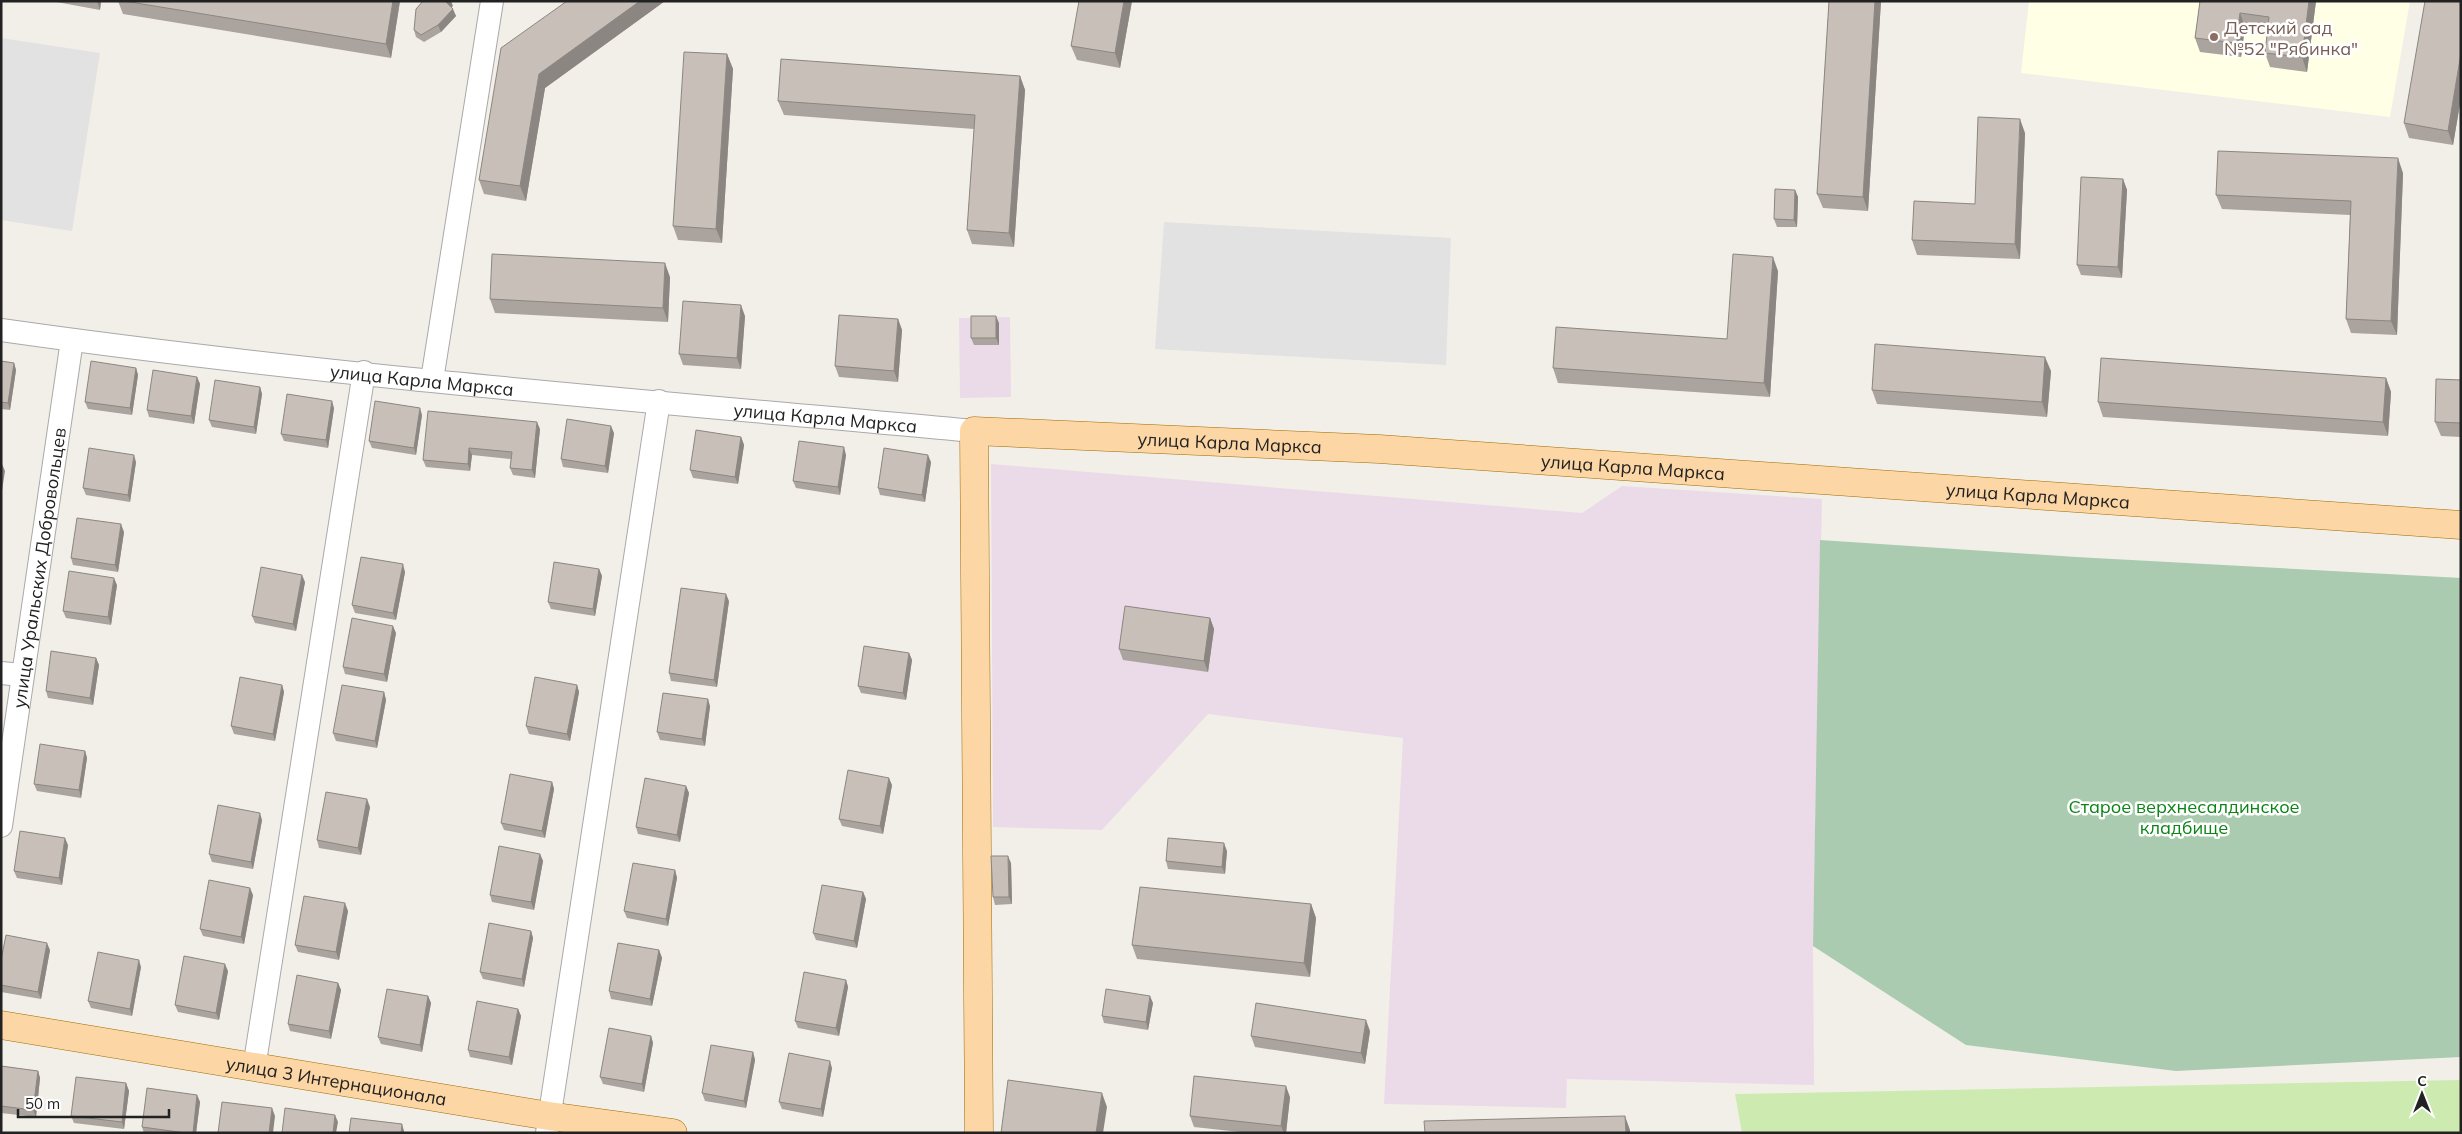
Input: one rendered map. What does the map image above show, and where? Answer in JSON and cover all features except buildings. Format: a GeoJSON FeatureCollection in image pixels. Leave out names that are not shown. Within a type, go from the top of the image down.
{"type":"FeatureCollection","features":[{"type":"Feature","properties":{"kind":"main road","name":"улица Карла Маркса"},"geometry":{"type":"LineString","coordinates":[[974,431],[1379,449],[2461,526]]}},
{"type":"Feature","properties":{"kind":"main road"},"geometry":{"type":"LineString","coordinates":[[974,431],[979,1133]]}},
{"type":"Feature","properties":{"kind":"main road","name":"улица 3 Интернационала"},"geometry":{"type":"LineString","coordinates":[[1,1025],[254,1068],[548,1124],[673,1133]]}},
{"type":"Feature","properties":{"kind":"street"},"geometry":{"type":"LineString","coordinates":[[432,380],[492,1]]}},
{"type":"Feature","properties":{"kind":"street","name":"улица Карла Маркса"},"geometry":{"type":"LineString","coordinates":[[1,330],[72,340],[432,380],[974,431]]}},
{"type":"Feature","properties":{"kind":"street","name":"улица Уральских Добровольцев"},"geometry":{"type":"LineString","coordinates":[[1,826],[12,674],[72,340]]}},
{"type":"Feature","properties":{"kind":"street"},"geometry":{"type":"LineString","coordinates":[[254,1068],[364,372]]}},
{"type":"Feature","properties":{"kind":"street"},"geometry":{"type":"LineString","coordinates":[[548,1124],[659,401]]}},
{"type":"Feature","properties":{"kind":"shaded area","name":"Детский сад №52 \"Рябинка\""},"geometry":{"type":"Polygon","coordinates":[[[2029,1],[2410,1],[2390,117],[2021,73],[2029,1]]]}},
{"type":"Feature","properties":{"kind":"shaded area"},"geometry":{"type":"Polygon","coordinates":[[[1,38],[100,53],[72,231],[1,220],[1,38]]]}},
{"type":"Feature","properties":{"kind":"shaded area"},"geometry":{"type":"Polygon","coordinates":[[[1164,222],[1451,238],[1446,365],[1155,349],[1164,222]]]}},
{"type":"Feature","properties":{"kind":"shaded area"},"geometry":{"type":"Polygon","coordinates":[[[1010,317],[1011,397],[960,398],[959,318],[1010,317]]]}},
{"type":"Feature","properties":{"kind":"shaded area"},"geometry":{"type":"Polygon","coordinates":[[[991,464],[1582,513],[1622,486],[1822,499],[1813,946],[1814,1085],[1567,1079],[1566,1108],[1384,1104],[1403,738],[1208,714],[1102,830],[993,827],[991,464]]]}},
{"type":"Feature","properties":{"kind":"green space","name":"Старое верхнесалдинское кладбище"},"geometry":{"type":"Polygon","coordinates":[[[1820,540],[2076,557],[2461,578],[2461,1057],[2176,1071],[1966,1045],[1813,946],[1820,540]]]}},
{"type":"Feature","properties":{"kind":"green space"},"geometry":{"type":"Polygon","coordinates":[[[2461,1080],[2461,1133],[1742,1133],[1735,1094],[2461,1080]]]}},
{"type":"Feature","properties":{"kind":"place","name":"Детский сад №52 \"Рябинка\""},"geometry":{"type":"Point","coordinates":[2214,37]}}]}
